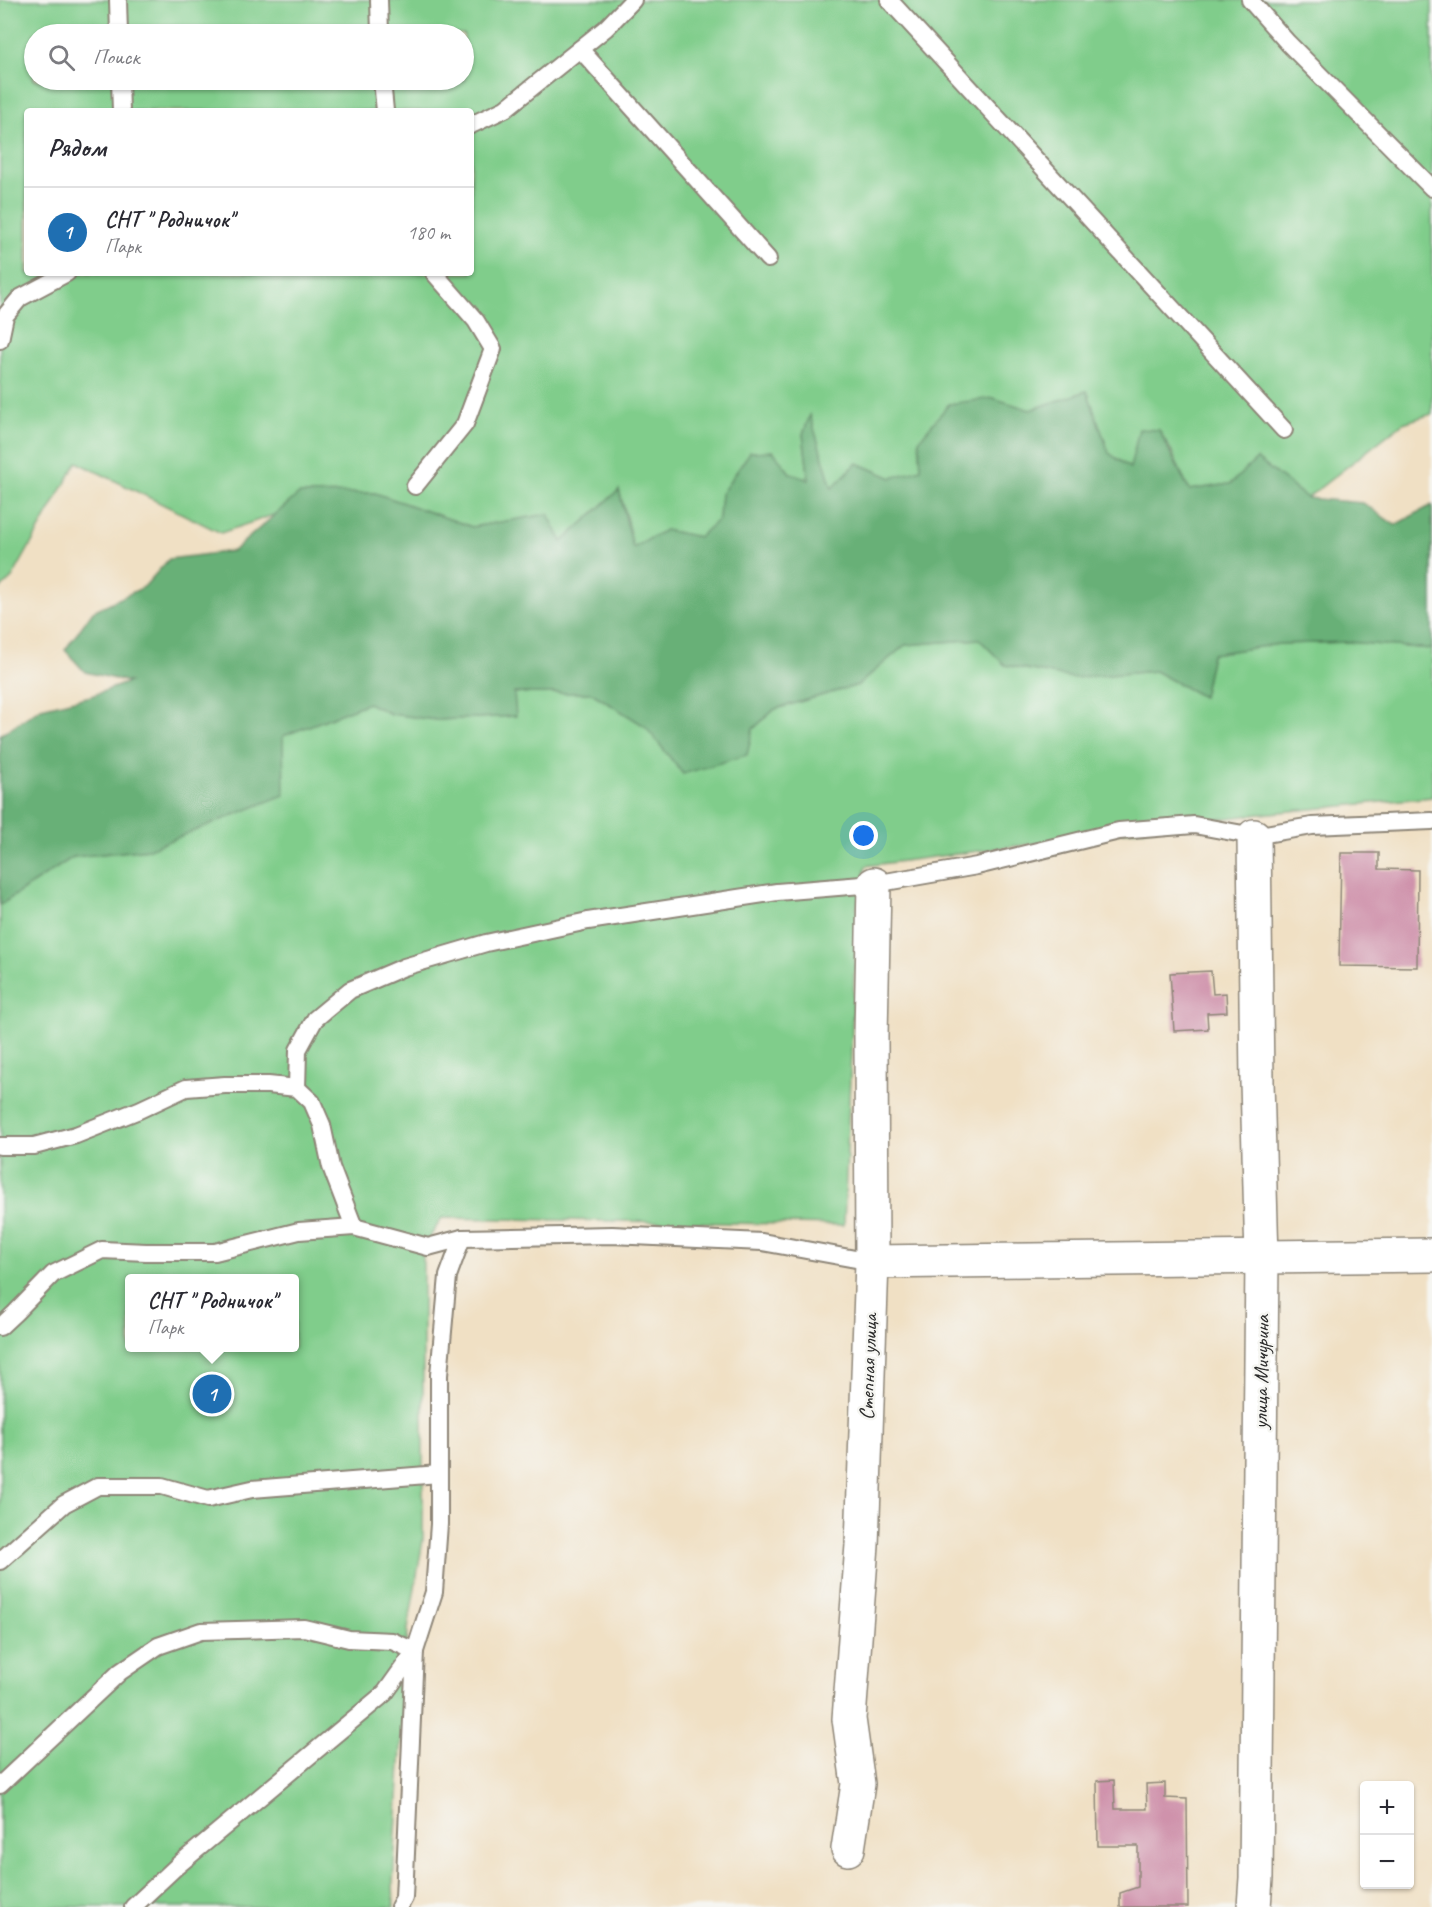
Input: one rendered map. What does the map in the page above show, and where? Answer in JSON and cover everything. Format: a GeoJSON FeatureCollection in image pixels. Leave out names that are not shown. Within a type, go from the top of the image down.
{"type":"FeatureCollection","features":[{"type":"Feature","properties":{"kind":"street","name":"улица Мичурина"},"geometry":{"type":"LineString","coordinates":[[1254,836],[1262,1258],[1254,1907]]}},
{"type":"Feature","properties":{"kind":"street","name":"Степная улица"},"geometry":{"type":"LineString","coordinates":[[849,1849],[858,1784],[849,1719],[862,1545],[872,1262],[871,1036],[874,884]]}},
{"type":"Feature","properties":{"kind":"street"},"geometry":{"type":"LineString","coordinates":[[872,1262],[1432,1255]]}},
{"type":"Feature","properties":{"kind":"lane"},"geometry":{"type":"LineString","coordinates":[[118,0],[119,24]]}},
{"type":"Feature","properties":{"kind":"lane"},"geometry":{"type":"LineString","coordinates":[[379,0],[380,24]]}},
{"type":"Feature","properties":{"kind":"lane"},"geometry":{"type":"LineString","coordinates":[[474,124],[505,109],[606,28],[633,0]]}},
{"type":"Feature","properties":{"kind":"lane"},"geometry":{"type":"LineString","coordinates":[[889,0],[1284,430]]}},
{"type":"Feature","properties":{"kind":"lane"},"geometry":{"type":"LineString","coordinates":[[1250,0],[1288,43],[1432,188]]}},
{"type":"Feature","properties":{"kind":"lane"},"geometry":{"type":"LineString","coordinates":[[580,49],[768,259]]}},
{"type":"Feature","properties":{"kind":"lane"},"geometry":{"type":"LineString","coordinates":[[120,90],[121,108]]}},
{"type":"Feature","properties":{"kind":"lane"},"geometry":{"type":"LineString","coordinates":[[383,90],[385,108]]}},
{"type":"Feature","properties":{"kind":"lane"},"geometry":{"type":"LineString","coordinates":[[0,340],[5,316],[20,298],[61,276]]}},
{"type":"Feature","properties":{"kind":"lane"},"geometry":{"type":"LineString","coordinates":[[415,486],[465,424],[493,350],[476,321],[437,276]]}},
{"type":"Feature","properties":{"kind":"lane"},"geometry":{"type":"LineString","coordinates":[[297,1088],[298,1050],[315,1019],[350,990],[404,967],[486,943],[588,921],[777,892],[874,884],[977,866],[1119,831],[1194,825],[1254,836],[1312,826],[1432,821]]}},
{"type":"Feature","properties":{"kind":"lane"},"geometry":{"type":"LineString","coordinates":[[0,1146],[34,1146],[76,1135],[140,1110],[186,1088],[225,1085],[297,1088],[312,1102],[322,1125],[331,1167],[354,1227]]}},
{"type":"Feature","properties":{"kind":"lane"},"geometry":{"type":"LineString","coordinates":[[0,1327],[52,1274],[102,1250],[215,1252],[299,1231],[354,1227],[428,1246],[462,1238],[612,1234],[762,1242],[872,1262]]}},
{"type":"Feature","properties":{"kind":"lane"},"geometry":{"type":"LineString","coordinates":[[399,1907],[404,1898],[415,1651],[434,1592],[439,1524],[439,1375],[448,1276],[462,1238]]}},
{"type":"Feature","properties":{"kind":"lane"},"geometry":{"type":"LineString","coordinates":[[0,1561],[64,1504],[98,1486],[162,1486],[208,1499],[252,1489],[440,1474]]}},
{"type":"Feature","properties":{"kind":"lane"},"geometry":{"type":"LineString","coordinates":[[0,1785],[120,1672],[158,1646],[201,1631],[304,1628],[349,1639],[392,1641],[415,1651]]}},
{"type":"Feature","properties":{"kind":"lane"},"geometry":{"type":"LineString","coordinates":[[133,1907],[177,1866],[385,1693],[415,1651]]}},
{"type":"Feature","properties":{"kind":"green space"},"geometry":{"type":"Polygon","coordinates":[[[0,0],[1432,0],[1432,414],[1403,423],[1307,498],[1257,459],[1230,484],[1189,490],[1159,430],[1130,468],[1109,453],[1087,391],[1030,410],[993,398],[921,469],[892,478],[857,463],[832,488],[810,416],[803,434],[809,480],[790,473],[773,451],[721,494],[719,519],[699,537],[665,530],[633,549],[619,490],[562,542],[548,514],[472,527],[375,493],[299,494],[276,514],[221,533],[77,462],[12,578],[0,589],[0,0]]]}},
{"type":"Feature","properties":{"kind":"green space"},"geometry":{"type":"Polygon","coordinates":[[[1087,391],[1109,453],[1130,468],[1139,429],[1159,430],[1189,490],[1230,484],[1257,459],[1307,498],[1363,503],[1395,525],[1432,505],[1432,649],[1348,642],[1279,644],[1212,654],[1203,697],[1155,671],[1073,678],[1005,665],[979,639],[905,645],[858,685],[775,709],[753,729],[747,755],[683,774],[645,726],[592,693],[514,693],[516,716],[437,720],[391,714],[368,703],[283,736],[284,795],[149,849],[73,857],[0,905],[0,735],[41,708],[91,696],[129,682],[85,672],[65,650],[93,611],[144,587],[169,559],[233,551],[299,494],[375,493],[472,527],[548,514],[562,542],[619,490],[633,548],[665,530],[699,537],[719,519],[721,494],[750,452],[773,451],[790,473],[809,480],[803,434],[810,415],[832,488],[857,463],[892,478],[921,469],[919,440],[949,404],[993,398],[1030,410],[1087,391]]]}},
{"type":"Feature","properties":{"kind":"green space"},"geometry":{"type":"Polygon","coordinates":[[[979,639],[1005,665],[1073,678],[1155,671],[1203,697],[1212,654],[1279,644],[1348,642],[1432,649],[1432,797],[1251,815],[866,866],[857,907],[844,1225],[442,1218],[423,1248],[423,1540],[408,1629],[393,1883],[394,1907],[0,1907],[0,905],[73,857],[149,849],[283,736],[368,703],[391,714],[437,720],[515,716],[514,693],[592,693],[645,726],[683,774],[753,729],[775,709],[858,685],[905,645],[979,639]]]}},
{"type":"Feature","properties":{"kind":"building"},"geometry":{"type":"Polygon","coordinates":[[[1341,853],[1379,853],[1379,869],[1418,870],[1417,967],[1339,966],[1341,853]]]}},
{"type":"Feature","properties":{"kind":"building"},"geometry":{"type":"Polygon","coordinates":[[[1211,971],[1213,994],[1226,993],[1227,1012],[1207,1013],[1208,1029],[1174,1031],[1170,973],[1211,971]]]}},
{"type":"Feature","properties":{"kind":"building"},"geometry":{"type":"Polygon","coordinates":[[[1114,1780],[1115,1809],[1147,1809],[1146,1784],[1165,1783],[1165,1798],[1187,1799],[1188,1907],[1120,1907],[1120,1893],[1138,1887],[1138,1846],[1098,1846],[1097,1781],[1114,1780]]]}},
{"type":"Feature","properties":{"kind":"place","name":"СНТ \" Родничок\""},"geometry":{"type":"Point","coordinates":[212,1394]}}]}
